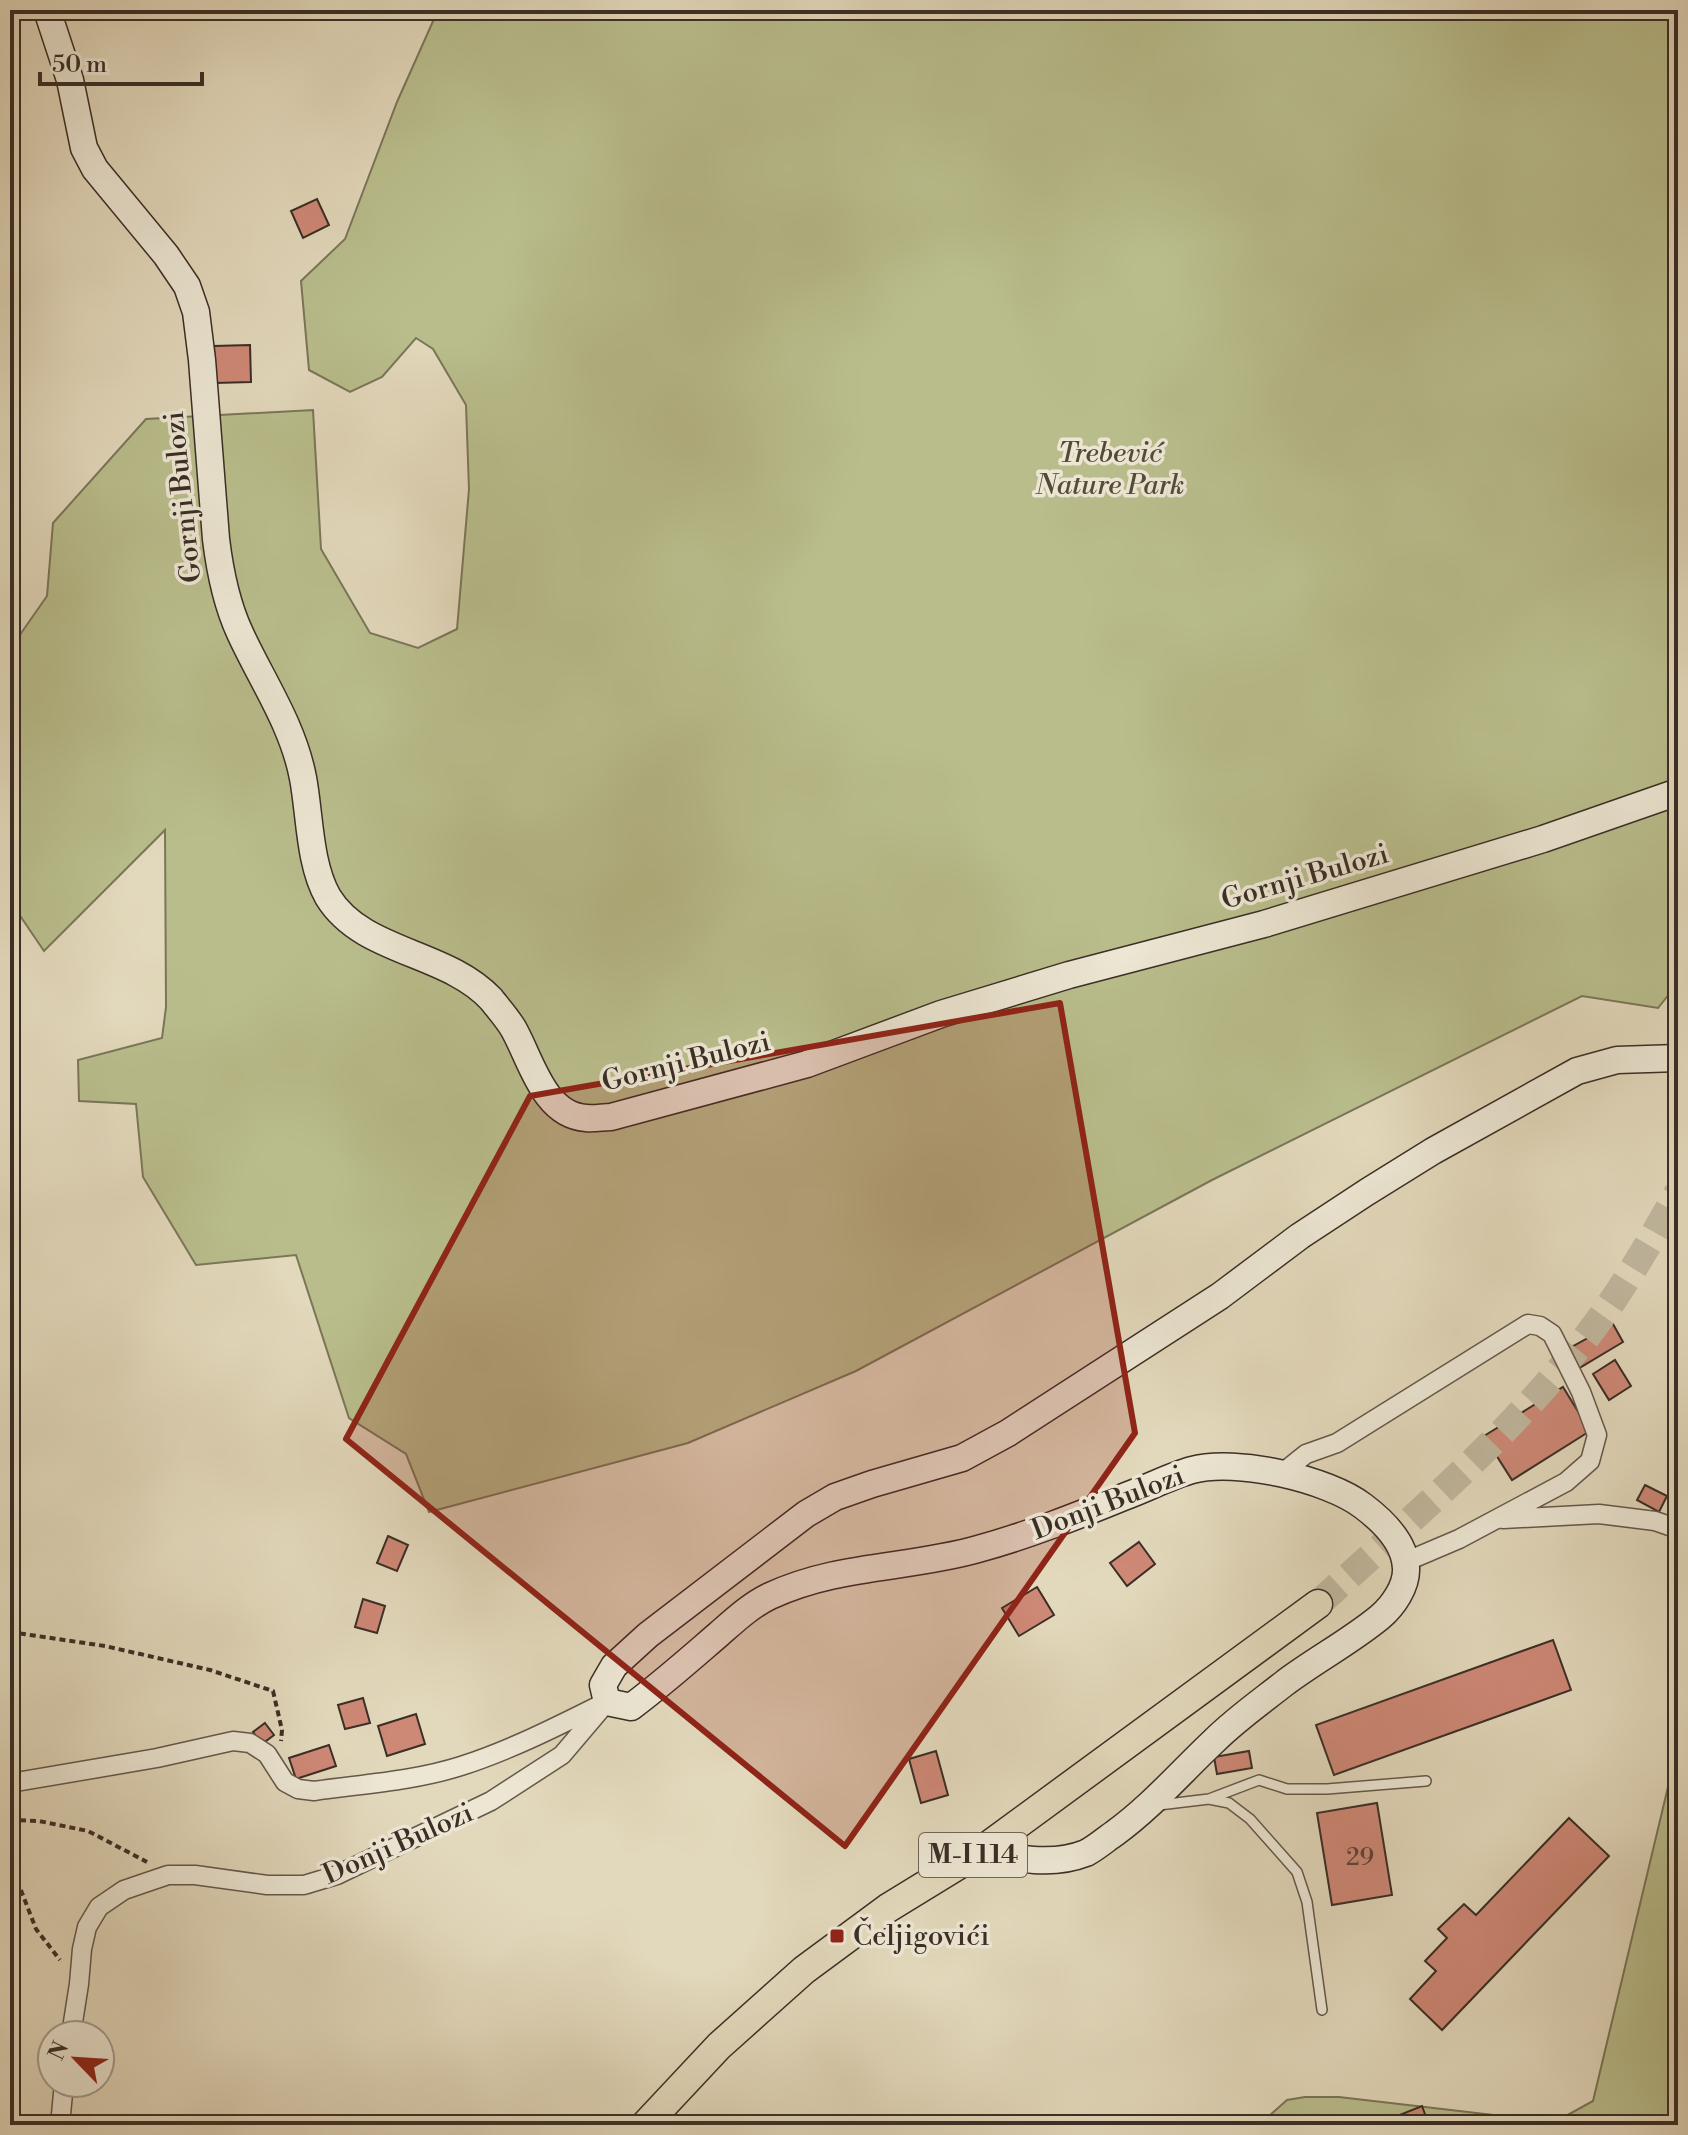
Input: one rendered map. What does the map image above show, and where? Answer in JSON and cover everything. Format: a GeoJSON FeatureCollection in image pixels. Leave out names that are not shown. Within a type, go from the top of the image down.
{"type":"FeatureCollection","features":[{"type":"Feature","properties":{"kind":"main road","name":"M-I 114"},"geometry":{"type":"LineString","coordinates":[[645,2125],[719,2046],[804,1970],[888,1908],[981,1851],[1318,1604]]}},
{"type":"Feature","properties":{"kind":"street","name":"Gornji Bulozi"},"geometry":{"type":"LineString","coordinates":[[47,10],[70,80],[84,148],[95,169],[166,255],[187,286],[196,312],[218,553],[226,599],[287,726],[303,775],[317,868],[327,895],[342,915],[362,931],[453,971],[489,997],[512,1027],[545,1093],[561,1109],[584,1118],[611,1117],[784,1071],[855,1048],[941,1014],[1069,975],[1264,924],[1543,839],[1678,792]]}},
{"type":"Feature","properties":{"kind":"street","name":"Donji Bulozi"},"geometry":{"type":"LineString","coordinates":[[607,1702],[603,1685],[614,1666],[648,1635],[806,1514],[848,1492],[962,1458],[1008,1433],[1220,1296],[1300,1236],[1367,1192],[1433,1151],[1577,1071],[1617,1060],[1678,1058]]}},
{"type":"Feature","properties":{"kind":"street"},"geometry":{"type":"LineString","coordinates":[[981,1851],[1033,1862],[1065,1860],[1090,1851],[1148,1807],[1218,1737],[1265,1698],[1382,1615],[1401,1592],[1407,1571],[1405,1562],[1459,1539],[1566,1482],[1590,1461],[1597,1435],[1581,1392],[1552,1334],[1540,1326],[1528,1324],[1337,1443],[1306,1454],[1281,1474]]}},
{"type":"Feature","properties":{"kind":"street","name":"Donji Bulozi"},"geometry":{"type":"LineString","coordinates":[[607,1702],[631,1707],[746,1610],[798,1584],[855,1569],[937,1559],[975,1550],[1046,1529],[1195,1469],[1238,1468],[1295,1476],[1352,1497],[1395,1536],[1405,1562]]}},
{"type":"Feature","properties":{"kind":"street"},"geometry":{"type":"LineString","coordinates":[[1496,1519],[1599,1514],[1655,1521],[1678,1529]]}},
{"type":"Feature","properties":{"kind":"street","name":"Donji Bulozi"},"geometry":{"type":"LineString","coordinates":[[74,2019],[87,1927],[99,1907],[124,1890],[168,1875],[195,1875],[267,1885],[304,1885],[337,1875],[491,1801],[562,1755],[607,1702]]}},
{"type":"Feature","properties":{"kind":"street"},"geometry":{"type":"LineString","coordinates":[[10,1787],[16,1782],[157,1758],[233,1741],[250,1743],[267,1754],[285,1782],[298,1789],[314,1791],[427,1775],[490,1755],[607,1702]]}},
{"type":"Feature","properties":{"kind":"street"},"geometry":{"type":"LineString","coordinates":[[60,2125],[62,2099]]}},
{"type":"Feature","properties":{"kind":"lane"},"geometry":{"type":"LineString","coordinates":[[1148,1807],[1209,1799],[1259,1780],[1287,1789],[1426,1781]]}},
{"type":"Feature","properties":{"kind":"lane"},"geometry":{"type":"LineString","coordinates":[[1209,1799],[1229,1803],[1250,1819],[1297,1872],[1307,1902],[1322,2010]]}},
{"type":"Feature","properties":{"kind":"path"},"geometry":{"type":"LineString","coordinates":[[10,1632],[150,1656],[210,1670],[273,1691],[282,1730],[277,1769]]}},
{"type":"Feature","properties":{"kind":"path"},"geometry":{"type":"LineString","coordinates":[[10,1820],[39,1821],[88,1831],[168,1875]]}},
{"type":"Feature","properties":{"kind":"path"},"geometry":{"type":"LineString","coordinates":[[10,1862],[36,1929],[79,1984]]}},
{"type":"Feature","properties":{"kind":"highlighted area"},"geometry":{"type":"Polygon","coordinates":[[[1060,1003],[1135,1433],[845,1846],[346,1439],[530,1096],[1060,1003]]]}},
{"type":"Feature","properties":{"kind":"green space","name":"Trebević Nature Park"},"geometry":{"type":"Polygon","coordinates":[[[438,10],[1678,10],[1678,983],[1658,1008],[1582,996],[1212,1180],[856,1371],[688,1443],[429,1512],[406,1454],[349,1418],[296,1255],[196,1265],[143,1177],[136,1104],[79,1101],[78,1060],[162,1038],[166,1007],[165,830],[44,951],[10,901],[10,649],[47,596],[53,523],[146,419],[313,410],[321,549],[370,633],[418,648],[457,629],[469,489],[466,405],[433,349],[416,338],[382,377],[350,392],[309,370],[301,281],[345,239],[397,102],[438,10]]]}},
{"type":"Feature","properties":{"kind":"green space"},"geometry":{"type":"Polygon","coordinates":[[[1678,1745],[1678,2125],[1259,2125],[1287,2100],[1305,2097],[1339,2097],[1555,2122],[1593,2101],[1678,1745]]]}},
{"type":"Feature","properties":{"kind":"building"},"geometry":{"type":"Polygon","coordinates":[[[317,199],[329,225],[303,238],[291,211],[317,199]]]}},
{"type":"Feature","properties":{"kind":"building"},"geometry":{"type":"Polygon","coordinates":[[[250,345],[251,382],[215,383],[214,346],[250,345]]]}},
{"type":"Feature","properties":{"kind":"building"},"geometry":{"type":"Polygon","coordinates":[[[1613,1324],[1623,1342],[1581,1367],[1570,1348],[1613,1324]]]}},
{"type":"Feature","properties":{"kind":"building"},"geometry":{"type":"Polygon","coordinates":[[[1615,1360],[1631,1386],[1609,1400],[1593,1374],[1615,1360]]]}},
{"type":"Feature","properties":{"kind":"building"},"geometry":{"type":"Polygon","coordinates":[[[1563,1387],[1590,1431],[1512,1480],[1484,1436],[1563,1387]]]}},
{"type":"Feature","properties":{"kind":"building"},"geometry":{"type":"Polygon","coordinates":[[[1645,1485],[1667,1496],[1659,1512],[1637,1500],[1645,1485]]]}},
{"type":"Feature","properties":{"kind":"building"},"geometry":{"type":"Polygon","coordinates":[[[388,1536],[408,1545],[397,1571],[377,1563],[388,1536]]]}},
{"type":"Feature","properties":{"kind":"building"},"geometry":{"type":"Polygon","coordinates":[[[1139,1542],[1155,1564],[1127,1586],[1110,1563],[1139,1542]]]}},
{"type":"Feature","properties":{"kind":"building"},"geometry":{"type":"Polygon","coordinates":[[[1037,1587],[1054,1615],[1019,1636],[1002,1608],[1037,1587]]]}},
{"type":"Feature","properties":{"kind":"building"},"geometry":{"type":"Polygon","coordinates":[[[363,1599],[385,1606],[377,1633],[355,1627],[363,1599]]]}},
{"type":"Feature","properties":{"kind":"building"},"geometry":{"type":"Polygon","coordinates":[[[1553,1640],[1571,1690],[1334,1775],[1316,1725],[1553,1640]]]}},
{"type":"Feature","properties":{"kind":"building"},"geometry":{"type":"Polygon","coordinates":[[[363,1698],[370,1723],[345,1729],[338,1705],[363,1698]]]}},
{"type":"Feature","properties":{"kind":"building"},"geometry":{"type":"Polygon","coordinates":[[[416,1714],[425,1744],[387,1756],[378,1726],[416,1714]]]}},
{"type":"Feature","properties":{"kind":"building"},"geometry":{"type":"Polygon","coordinates":[[[265,1723],[274,1735],[262,1744],[253,1732],[265,1723]]]}},
{"type":"Feature","properties":{"kind":"building"},"geometry":{"type":"Polygon","coordinates":[[[329,1745],[336,1766],[296,1779],[289,1758],[329,1745]]]}},
{"type":"Feature","properties":{"kind":"building"},"geometry":{"type":"Polygon","coordinates":[[[936,1751],[948,1795],[921,1803],[909,1759],[936,1751]]]}},
{"type":"Feature","properties":{"kind":"building"},"geometry":{"type":"Polygon","coordinates":[[[1249,1751],[1252,1768],[1217,1774],[1214,1757],[1249,1751]]]}},
{"type":"Feature","properties":{"kind":"building"},"geometry":{"type":"Polygon","coordinates":[[[1377,1803],[1392,1895],[1332,1905],[1317,1813],[1377,1803]]]}},
{"type":"Feature","properties":{"kind":"building"},"geometry":{"type":"Polygon","coordinates":[[[1569,1818],[1609,1856],[1442,2030],[1410,1999],[1436,1971],[1425,1961],[1447,1938],[1438,1929],[1464,1904],[1476,1915],[1569,1818]]]}},
{"type":"Feature","properties":{"kind":"building"},"geometry":{"type":"Polygon","coordinates":[[[1422,2106],[1429,2125],[1395,2125],[1392,2118],[1422,2106]]]}},
{"type":"Feature","properties":{"kind":"tunnel"},"geometry":{"type":"LineString","coordinates":[[1318,1604],[1449,1484],[1542,1390],[1587,1337],[1615,1297],[1678,1192]]}},
{"type":"Feature","properties":{"kind":"place","name":"Čeljigovići"},"geometry":{"type":"Point","coordinates":[837,1936]}}]}
